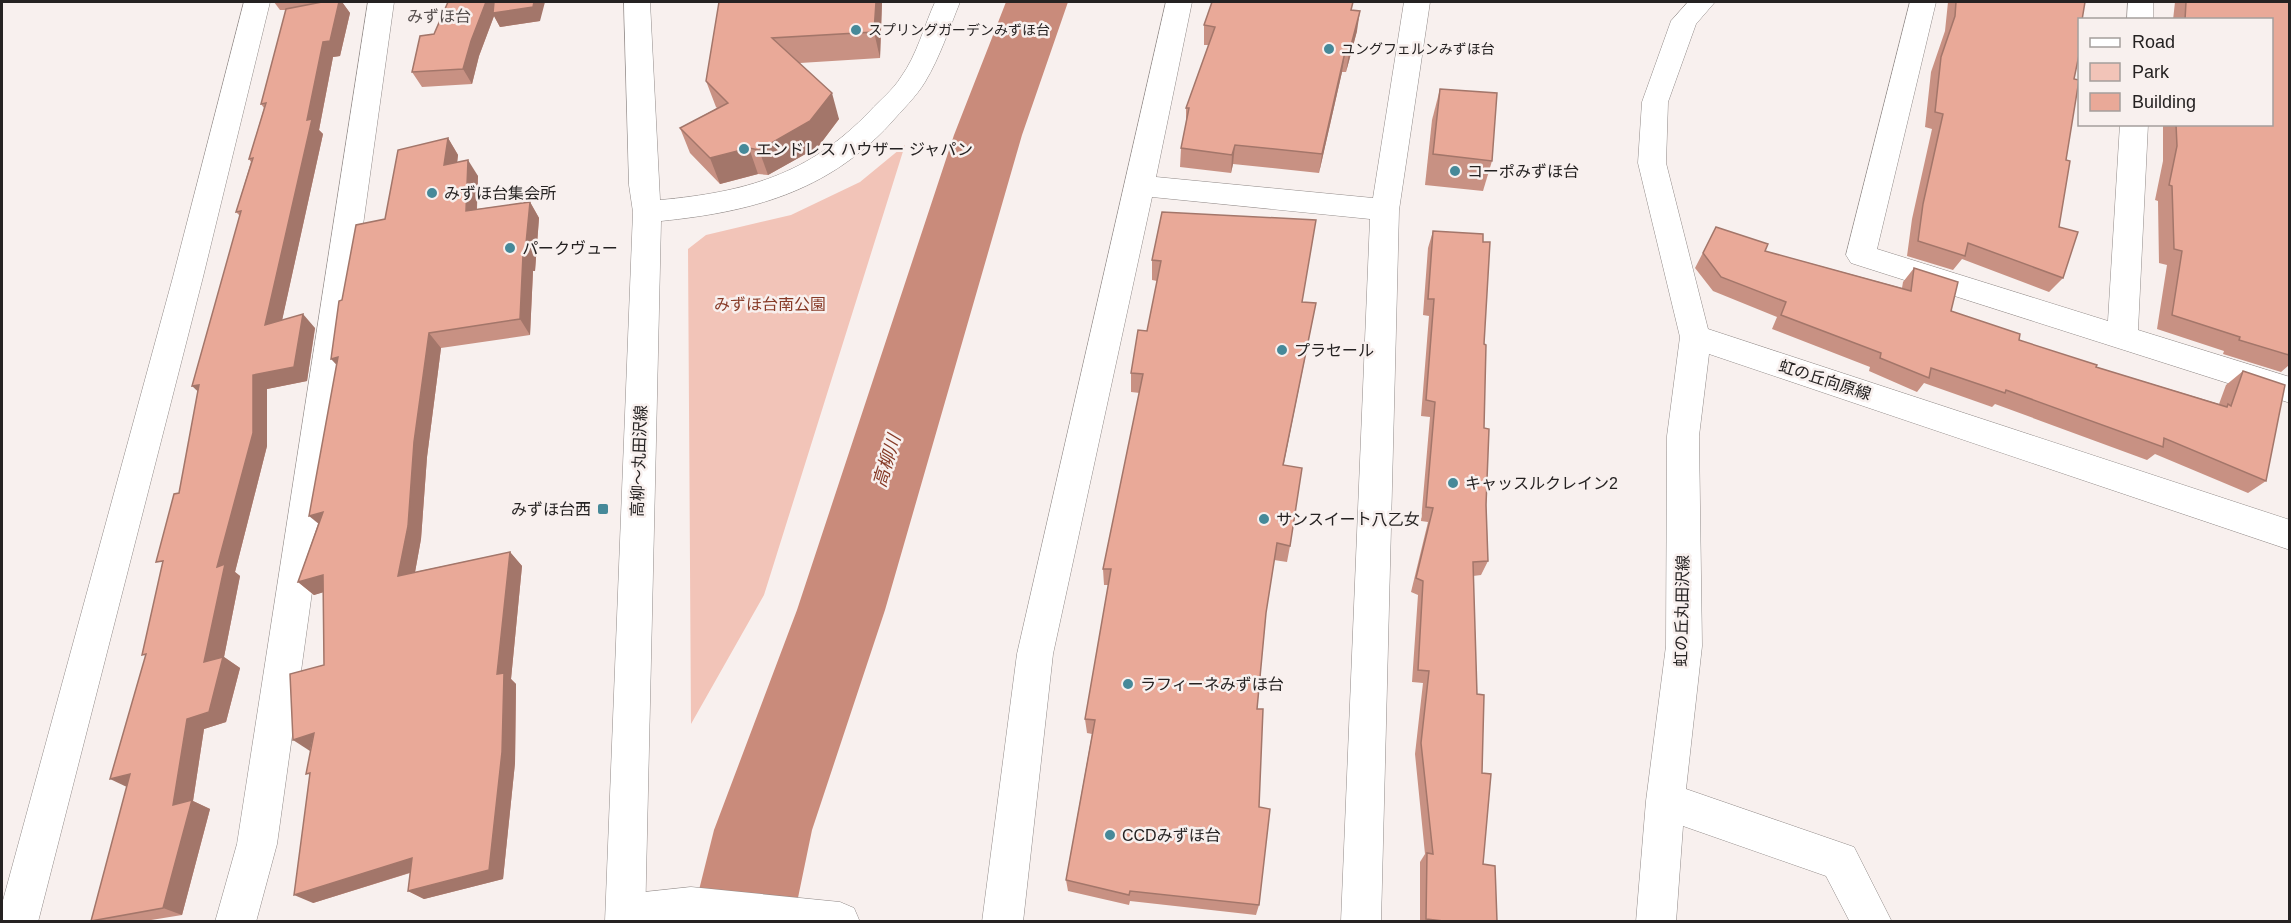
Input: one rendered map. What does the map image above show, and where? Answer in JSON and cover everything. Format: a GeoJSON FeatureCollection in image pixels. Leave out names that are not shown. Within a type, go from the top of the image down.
{"type":"FeatureCollection","features":[{"type":"Feature","properties":{"kind":"street"},"geometry":{"type":"LineString","coordinates":[[17,921],[188,277],[257,2]]}},
{"type":"Feature","properties":{"kind":"street"},"geometry":{"type":"LineString","coordinates":[[235,921],[257,844],[381,2]]}},
{"type":"Feature","properties":{"kind":"street","name":"高柳～丸田沢線"},"geometry":{"type":"LineString","coordinates":[[625,918],[646,212],[643,185],[637,2]]}},
{"type":"Feature","properties":{"kind":"street"},"geometry":{"type":"LineString","coordinates":[[646,212],[738,201],[787,186],[830,162],[874,126],[914,78],[947,2]]}},
{"type":"Feature","properties":{"kind":"street"},"geometry":{"type":"LineString","coordinates":[[1002,921],[1035,654],[1179,2]]}},
{"type":"Feature","properties":{"kind":"street"},"geometry":{"type":"LineString","coordinates":[[1361,921],[1385,210],[1417,2]]}},
{"type":"Feature","properties":{"kind":"street"},"geometry":{"type":"LineString","coordinates":[[1695,337],[1652,163],[1655,102],[1684,21],[1702,2]]}},
{"type":"Feature","properties":{"kind":"street"},"geometry":{"type":"LineString","coordinates":[[1923,2],[1861,255],[2289,390]]}},
{"type":"Feature","properties":{"kind":"street"},"geometry":{"type":"LineString","coordinates":[[2140,18],[2141,2]]}},
{"type":"Feature","properties":{"kind":"street"},"geometry":{"type":"LineString","coordinates":[[2122,339],[2134,126]]}},
{"type":"Feature","properties":{"kind":"street"},"geometry":{"type":"LineString","coordinates":[[1140,186],[1385,210]]}},
{"type":"Feature","properties":{"kind":"street","name":"虹の丘向原線"},"geometry":{"type":"LineString","coordinates":[[1695,337],[2289,535]]}},
{"type":"Feature","properties":{"kind":"street","name":"虹の丘丸田沢線"},"geometry":{"type":"LineString","coordinates":[[1656,921],[1665,801],[1684,646],[1683,436],[1695,337]]}},
{"type":"Feature","properties":{"kind":"street"},"geometry":{"type":"LineString","coordinates":[[1665,801],[1840,861],[1872,921]]}},
{"type":"Feature","properties":{"kind":"street"},"geometry":{"type":"LineString","coordinates":[[625,918],[692,907],[840,921]]}},
{"type":"Feature","properties":{"kind":"green space","name":"みずほ台南公園"},"geometry":{"type":"Polygon","coordinates":[[[905,145],[764,595],[691,724],[688,249],[706,235],[791,215],[860,182],[905,145]]]}},
{"type":"Feature","properties":{"kind":"building"},"geometry":{"type":"Polygon","coordinates":[[[322,2],[339,2],[330,41],[323,42],[307,120],[312,119],[265,325],[303,314],[294,367],[253,375],[253,433],[217,567],[225,564],[204,662],[223,657],[209,712],[187,719],[173,805],[192,800],[163,908],[91,921],[130,774],[110,779],[146,654],[142,655],[163,561],[156,562],[174,494],[179,493],[199,385],[192,386],[241,211],[236,212],[253,158],[249,159],[266,103],[261,104],[286,9],[322,2]]]}},
{"type":"Feature","properties":{"kind":"building"},"geometry":{"type":"Polygon","coordinates":[[[448,2],[486,2],[463,69],[412,72],[420,36],[434,34],[448,2]]]}},
{"type":"Feature","properties":{"kind":"building"},"geometry":{"type":"Polygon","coordinates":[[[494,2],[534,2],[533,7],[493,13],[494,2]]]}},
{"type":"Feature","properties":{"kind":"building"},"geometry":{"type":"Polygon","coordinates":[[[719,2],[876,2],[874,32],[772,38],[832,93],[810,121],[759,150],[749,148],[710,158],[680,128],[728,103],[706,81],[719,2]]]}},
{"type":"Feature","properties":{"kind":"building"},"geometry":{"type":"Polygon","coordinates":[[[1212,2],[1353,2],[1351,10],[1360,11],[1349,53],[1345,52],[1322,154],[1235,145],[1232,155],[1181,148],[1189,108],[1186,108],[1215,27],[1204,25],[1212,2]]]}},
{"type":"Feature","properties":{"kind":"building"},"geometry":{"type":"Polygon","coordinates":[[[1956,2],[2085,2],[2082,18],[2078,18],[2078,60],[2074,79],[2078,80],[2078,86],[2066,160],[2070,161],[2059,227],[2078,232],[2063,278],[1968,243],[1965,256],[1918,241],[1923,204],[1943,114],[1935,112],[1941,57],[1955,16],[1956,2]]]}},
{"type":"Feature","properties":{"kind":"building"},"geometry":{"type":"Polygon","coordinates":[[[2186,2],[2289,2],[2289,355],[2239,340],[2240,337],[2172,315],[2182,251],[2174,249],[2172,186],[2169,185],[2177,146],[2176,126],[2273,126],[2273,18],[2185,18],[2186,2]]]}},
{"type":"Feature","properties":{"kind":"building"},"geometry":{"type":"Polygon","coordinates":[[[1440,89],[1497,93],[1492,161],[1433,154],[1440,89]]]}},
{"type":"Feature","properties":{"kind":"building"},"geometry":{"type":"Polygon","coordinates":[[[448,138],[444,165],[468,160],[466,211],[530,202],[525,254],[523,255],[520,319],[429,333],[414,442],[408,526],[398,576],[510,552],[497,674],[504,673],[502,752],[489,870],[408,891],[412,858],[294,895],[310,773],[306,774],[314,733],[293,740],[290,674],[324,665],[323,575],[298,582],[323,512],[309,516],[338,357],[331,359],[339,301],[342,300],[356,225],[385,219],[398,150],[448,138]]]}},
{"type":"Feature","properties":{"kind":"building"},"geometry":{"type":"Polygon","coordinates":[[[1162,212],[1316,220],[1302,302],[1316,303],[1283,465],[1302,468],[1290,546],[1277,543],[1266,613],[1257,709],[1263,709],[1259,807],[1270,809],[1259,905],[1130,891],[1129,895],[1066,880],[1095,720],[1085,719],[1111,569],[1103,569],[1143,374],[1131,373],[1138,330],[1147,331],[1161,261],[1152,260],[1162,212]]]}},
{"type":"Feature","properties":{"kind":"building"},"geometry":{"type":"Polygon","coordinates":[[[1716,227],[1768,244],[1765,251],[1911,291],[1914,268],[1958,282],[1951,311],[2020,334],[2019,340],[2097,365],[2096,367],[2227,407],[2228,404],[2231,406],[2243,371],[2285,385],[2266,481],[2164,438],[2163,447],[2006,390],[2005,393],[1931,368],[1929,378],[1880,358],[1881,353],[1781,315],[1786,302],[1721,277],[1703,253],[1716,227]]]}},
{"type":"Feature","properties":{"kind":"building"},"geometry":{"type":"Polygon","coordinates":[[[1433,231],[1483,234],[1483,242],[1490,242],[1484,344],[1486,345],[1484,428],[1489,429],[1486,505],[1488,561],[1473,562],[1477,694],[1484,695],[1482,773],[1491,774],[1483,864],[1495,866],[1497,921],[1426,919],[1427,853],[1433,854],[1421,743],[1429,671],[1418,670],[1423,581],[1416,578],[1433,508],[1426,507],[1435,402],[1426,400],[1434,299],[1428,299],[1433,231]]]}},
{"type":"Feature","properties":{"kind":"waterway","name":"高柳川"},"geometry":{"type":"LineString","coordinates":[[742,922],[763,830],[841,610],[988,135],[1037,2]]}},
{"type":"Feature","properties":{"kind":"place","name":"スプリングガーデンみずほ台"},"geometry":{"type":"Point","coordinates":[856,30]}},
{"type":"Feature","properties":{"kind":"place","name":"ユングフェルンみずほ台"},"geometry":{"type":"Point","coordinates":[1329,49]}},
{"type":"Feature","properties":{"kind":"place","name":"エンドレス ハウザー ジャパン"},"geometry":{"type":"Point","coordinates":[744,149]}},
{"type":"Feature","properties":{"kind":"place","name":"コーポみずほ台"},"geometry":{"type":"Point","coordinates":[1455,171]}},
{"type":"Feature","properties":{"kind":"place","name":"みずほ台集会所"},"geometry":{"type":"Point","coordinates":[432,193]}},
{"type":"Feature","properties":{"kind":"place","name":"パークヴュー"},"geometry":{"type":"Point","coordinates":[510,248]}},
{"type":"Feature","properties":{"kind":"place","name":"プラセール"},"geometry":{"type":"Point","coordinates":[1282,350]}},
{"type":"Feature","properties":{"kind":"place","name":"キャッスルクレイン2"},"geometry":{"type":"Point","coordinates":[1453,483]}},
{"type":"Feature","properties":{"kind":"place","name":"みずほ台西"},"geometry":{"type":"Point","coordinates":[603,509]}},
{"type":"Feature","properties":{"kind":"place","name":"サンスイート八乙女"},"geometry":{"type":"Point","coordinates":[1264,519]}},
{"type":"Feature","properties":{"kind":"place","name":"ラフィーネみずほ台"},"geometry":{"type":"Point","coordinates":[1128,684]}},
{"type":"Feature","properties":{"kind":"place","name":"CCDみずほ台"},"geometry":{"type":"Point","coordinates":[1110,835]}},
{"type":"Feature","properties":{"kind":"district","name":"みずほ台"},"geometry":{"type":"Point","coordinates":[439,16]}}]}
